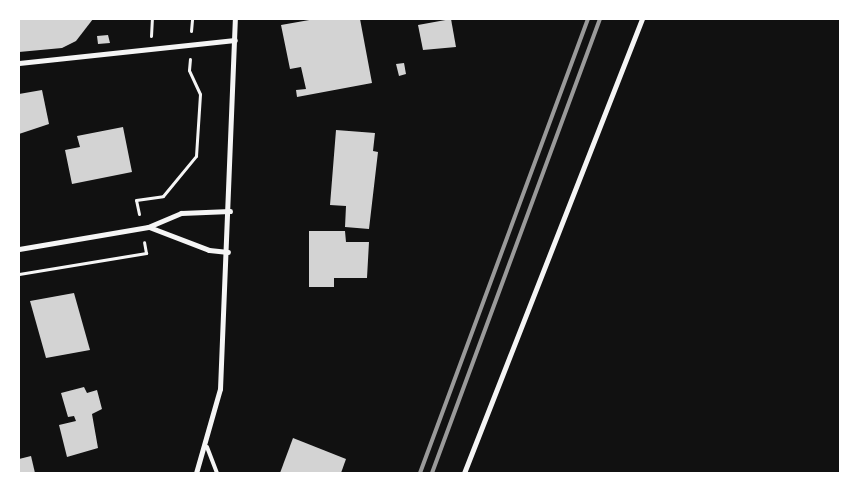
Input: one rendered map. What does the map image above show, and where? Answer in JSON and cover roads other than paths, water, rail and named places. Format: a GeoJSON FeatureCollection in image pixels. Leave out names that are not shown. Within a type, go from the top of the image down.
{"type":"FeatureCollection","features":[{"type":"Feature","properties":{"kind":"street"},"geometry":{"type":"LineString","coordinates":[[196,473],[207,447],[220,389],[230,211],[235,19]]}},
{"type":"Feature","properties":{"kind":"street"},"geometry":{"type":"LineString","coordinates":[[464,473],[642,19]]}},
{"type":"Feature","properties":{"kind":"street"},"geometry":{"type":"LineString","coordinates":[[19,63],[234,40]]}},
{"type":"Feature","properties":{"kind":"street"},"geometry":{"type":"LineString","coordinates":[[19,250],[148,227],[182,213],[230,211]]}},
{"type":"Feature","properties":{"kind":"street"},"geometry":{"type":"LineString","coordinates":[[148,227],[208,250],[228,252]]}},
{"type":"Feature","properties":{"kind":"lane"},"geometry":{"type":"LineString","coordinates":[[207,447],[217,473]]}},
{"type":"Feature","properties":{"kind":"railway"},"geometry":{"type":"LineString","coordinates":[[420,473],[588,19]]}},
{"type":"Feature","properties":{"kind":"railway"},"geometry":{"type":"LineString","coordinates":[[432,473],[600,19]]}}]}
